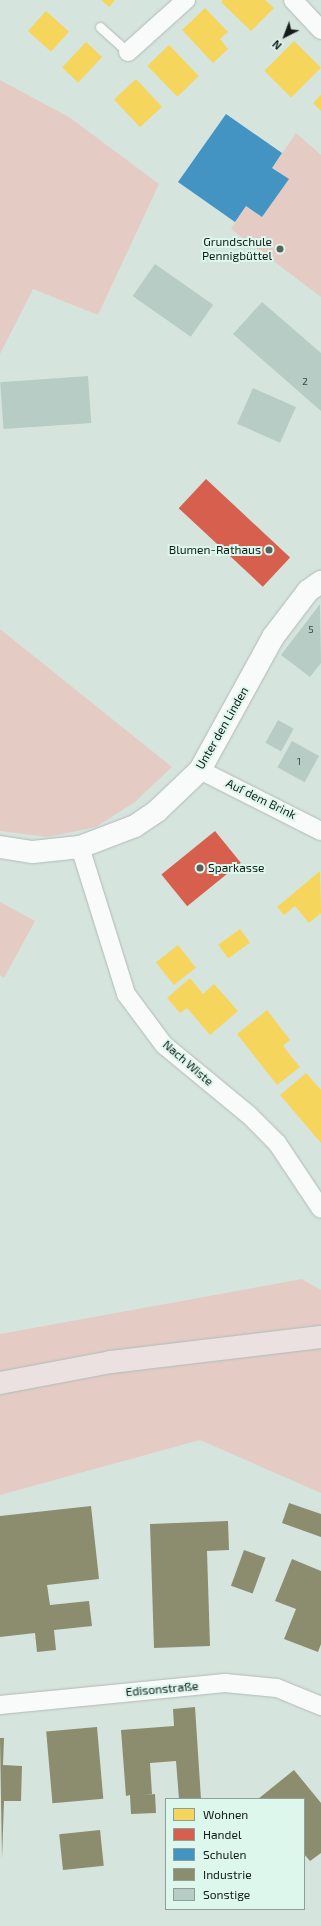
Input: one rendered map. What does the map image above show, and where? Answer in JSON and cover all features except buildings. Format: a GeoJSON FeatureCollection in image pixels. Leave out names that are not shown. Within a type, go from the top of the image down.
{"type":"FeatureCollection","features":[{"type":"Feature","properties":{"kind":"main road"},"geometry":{"type":"LineString","coordinates":[[0,1383],[111,1362],[321,1337]]}},
{"type":"Feature","properties":{"kind":"street"},"geometry":{"type":"LineString","coordinates":[[128,52],[186,0]]}},
{"type":"Feature","properties":{"kind":"street"},"geometry":{"type":"LineString","coordinates":[[293,0],[321,30]]}},
{"type":"Feature","properties":{"kind":"street","name":"Unter den Linden"},"geometry":{"type":"LineString","coordinates":[[0,847],[33,852],[80,848],[135,826],[157,812],[200,770],[273,637],[308,591],[321,582]]}},
{"type":"Feature","properties":{"kind":"street","name":"Auf dem Brink"},"geometry":{"type":"LineString","coordinates":[[200,770],[321,831]]}},
{"type":"Feature","properties":{"kind":"street","name":"Nach Wiste"},"geometry":{"type":"LineString","coordinates":[[80,848],[126,994],[164,1045],[249,1115],[277,1143],[321,1209]]}},
{"type":"Feature","properties":{"kind":"street","name":"Edisonstraße"},"geometry":{"type":"LineString","coordinates":[[0,1705],[225,1683],[277,1688],[321,1706]]}},
{"type":"Feature","properties":{"kind":"lane"},"geometry":{"type":"LineString","coordinates":[[100,28],[128,52]]}},
{"type":"Feature","properties":{"kind":"shaded area"},"geometry":{"type":"Polygon","coordinates":[[[0,80],[69,117],[159,184],[98,315],[33,289],[0,354],[0,80]]]}},
{"type":"Feature","properties":{"kind":"shaded area"},"geometry":{"type":"Polygon","coordinates":[[[296,133],[321,155],[321,297],[231,229],[246,206],[262,217],[288,179],[272,168],[296,133]]]}},
{"type":"Feature","properties":{"kind":"shaded area"},"geometry":{"type":"Polygon","coordinates":[[[0,629],[172,767],[135,802],[96,827],[48,837],[0,831],[0,629]]]}},
{"type":"Feature","properties":{"kind":"shaded area"},"geometry":{"type":"Polygon","coordinates":[[[0,902],[35,921],[4,978],[0,975],[0,902]]]}},
{"type":"Feature","properties":{"kind":"shaded area"},"geometry":{"type":"Polygon","coordinates":[[[302,1279],[321,1290],[321,1493],[200,1440],[0,1495],[0,1334],[302,1279]]]}},
{"type":"Feature","properties":{"kind":"place","name":"Grundschule Pennigbüttel"},"geometry":{"type":"Point","coordinates":[280,249]}},
{"type":"Feature","properties":{"kind":"place","name":"Blumen-Rathaus"},"geometry":{"type":"Point","coordinates":[269,550]}},
{"type":"Feature","properties":{"kind":"place","name":"Sparkasse"},"geometry":{"type":"Point","coordinates":[200,868]}}]}
